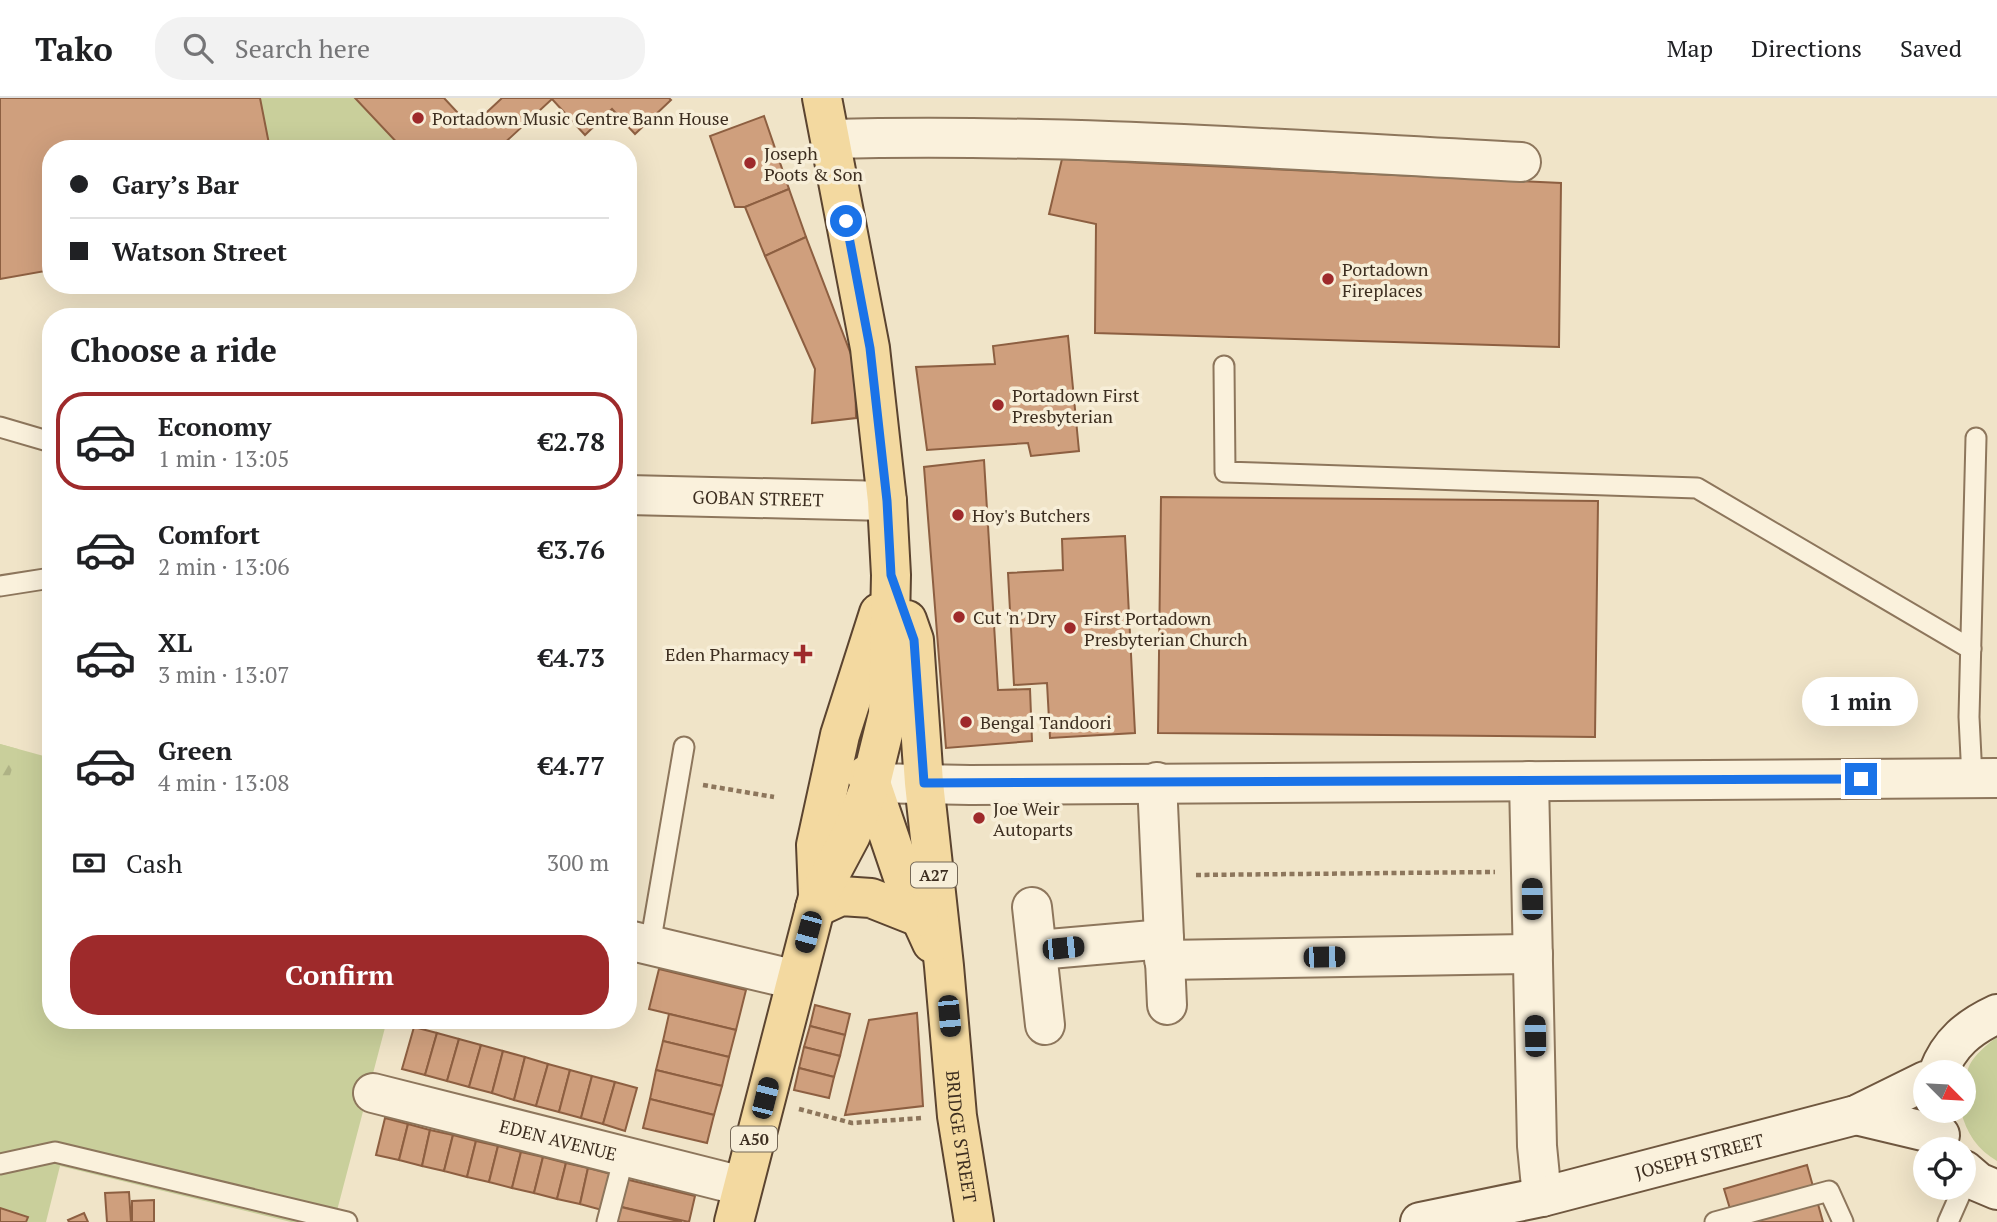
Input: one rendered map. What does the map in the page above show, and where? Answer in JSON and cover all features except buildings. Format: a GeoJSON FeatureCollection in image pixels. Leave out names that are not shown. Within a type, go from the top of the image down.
{"type":"FeatureCollection","features":[{"type":"Feature","properties":{"kind":"main road","name":"BRIDGE STREET"},"geometry":{"type":"LineString","coordinates":[[822,98],[870,348],[887,501],[891,575],[888,714],[871,783]]}},
{"type":"Feature","properties":{"kind":"main road","name":"BRIDGE STREET"},"geometry":{"type":"LineString","coordinates":[[891,575],[840,735],[871,783],[919,917],[944,966]]}},
{"type":"Feature","properties":{"kind":"main road","name":"BRIDGE STREET"},"geometry":{"type":"LineString","coordinates":[[891,575],[914,640],[924,783],[957,1115],[974,1222]]}},
{"type":"Feature","properties":{"kind":"main road","name":"A50"},"geometry":{"type":"LineString","coordinates":[[816,903],[816,845],[840,735]]}},
{"type":"Feature","properties":{"kind":"main road","name":"A50"},"geometry":{"type":"LineString","coordinates":[[738,1204],[816,903],[851,835],[871,783]]}},
{"type":"Feature","properties":{"kind":"main road"},"geometry":{"type":"LineString","coordinates":[[816,903],[841,896],[871,898],[919,917]]}},
{"type":"Feature","properties":{"kind":"street"},"geometry":{"type":"LineString","coordinates":[[831,139],[956,136],[1521,162]]}},
{"type":"Feature","properties":{"kind":"street","name":"GOBAN STREET"},"geometry":{"type":"LineString","coordinates":[[637,495],[887,501]]}},
{"type":"Feature","properties":{"kind":"street"},"geometry":{"type":"LineString","coordinates":[[871,783],[1984,778]]}},
{"type":"Feature","properties":{"kind":"street"},"geometry":{"type":"LineString","coordinates":[[1529,781],[1538,1146],[1542,1197]]}},
{"type":"Feature","properties":{"kind":"street"},"geometry":{"type":"LineString","coordinates":[[1157,782],[1167,1005]]}},
{"type":"Feature","properties":{"kind":"street"},"geometry":{"type":"LineString","coordinates":[[1032,907],[1045,1025]]}},
{"type":"Feature","properties":{"kind":"street"},"geometry":{"type":"LineString","coordinates":[[639,943],[796,980]]}},
{"type":"Feature","properties":{"kind":"street"},"geometry":{"type":"LineString","coordinates":[[1038,950],[1533,954]]}},
{"type":"Feature","properties":{"kind":"street"},"geometry":{"type":"LineString","coordinates":[[1944,1060],[1952,1045],[1973,1025],[1997,1014]]}},
{"type":"Feature","properties":{"kind":"street","name":"JOSEPH STREET"},"geometry":{"type":"LineString","coordinates":[[1444,1220],[1856,1115],[1913,1087]]}},
{"type":"Feature","properties":{"kind":"street","name":"EDEN AVENUE"},"geometry":{"type":"LineString","coordinates":[[373,1093],[624,1157],[738,1204]]}},
{"type":"Feature","properties":{"kind":"street","name":"JOSEPH STREET"},"geometry":{"type":"LineString","coordinates":[[1856,1115],[1913,1141]]}},
{"type":"Feature","properties":{"kind":"lane"},"geometry":{"type":"LineString","coordinates":[[1224,366],[1225,472],[1697,488],[1971,649]]}},
{"type":"Feature","properties":{"kind":"lane"},"geometry":{"type":"LineString","coordinates":[[0,427],[42,439]]}},
{"type":"Feature","properties":{"kind":"lane"},"geometry":{"type":"LineString","coordinates":[[1976,438],[1969,717],[1984,778]]}},
{"type":"Feature","properties":{"kind":"lane"},"geometry":{"type":"LineString","coordinates":[[0,586],[42,579]]}},
{"type":"Feature","properties":{"kind":"lane"},"geometry":{"type":"LineString","coordinates":[[639,943],[684,747]]}},
{"type":"Feature","properties":{"kind":"lane"},"geometry":{"type":"LineString","coordinates":[[0,1164],[55,1152],[347,1222]]}},
{"type":"Feature","properties":{"kind":"lane"},"geometry":{"type":"LineString","coordinates":[[607,1222],[624,1157]]}},
{"type":"Feature","properties":{"kind":"lane"},"geometry":{"type":"LineString","coordinates":[[1715,1222],[1829,1191],[1843,1222]]}},
{"type":"Feature","properties":{"kind":"lane"},"geometry":{"type":"LineString","coordinates":[[1948,1222],[1952,1200]]}},
{"type":"Feature","properties":{"kind":"path"},"geometry":{"type":"LineString","coordinates":[[678,781],[774,797]]}},
{"type":"Feature","properties":{"kind":"path"},"geometry":{"type":"LineString","coordinates":[[1161,875],[1531,872]]}},
{"type":"Feature","properties":{"kind":"path"},"geometry":{"type":"LineString","coordinates":[[765,1098],[823,1117],[852,1123],[957,1115]]}},
{"type":"Feature","properties":{"kind":"green space"},"geometry":{"type":"Polygon","coordinates":[[[260,98],[355,98],[395,140],[268,140],[260,98]]]}},
{"type":"Feature","properties":{"kind":"green space"},"geometry":{"type":"Polygon","coordinates":[[[0,744],[42,756],[42,1029],[385,1029],[334,1222],[291,1222],[60,1166],[46,1222],[0,1222],[0,744]]]}},
{"type":"Feature","properties":{"kind":"green space"},"geometry":{"type":"Polygon","coordinates":[[[0,744],[18,749],[0,808],[0,744]]]}},
{"type":"Feature","properties":{"kind":"green space"},"geometry":{"type":"Polygon","coordinates":[[[1997,1037],[1997,1161],[1984,1152],[1965,1124],[1976,1124],[1976,1060],[1973,1060],[1997,1037]]]}},
{"type":"Feature","properties":{"kind":"place","name":"Portadown Music Centre Bann House"},"geometry":{"type":"Point","coordinates":[418,118]}},
{"type":"Feature","properties":{"kind":"place","name":"Joseph Poots & Son"},"geometry":{"type":"Point","coordinates":[750,163]}},
{"type":"Feature","properties":{"kind":"place","name":"Portadown Fireplaces"},"geometry":{"type":"Point","coordinates":[1328,279]}},
{"type":"Feature","properties":{"kind":"place","name":"Portadown First Presbyterian"},"geometry":{"type":"Point","coordinates":[998,405]}},
{"type":"Feature","properties":{"kind":"place","name":"Hoy's Butchers"},"geometry":{"type":"Point","coordinates":[958,515]}},
{"type":"Feature","properties":{"kind":"place","name":"Cut 'n' Dry"},"geometry":{"type":"Point","coordinates":[959,617]}},
{"type":"Feature","properties":{"kind":"place","name":"First Portadown Presbyterian Church"},"geometry":{"type":"Point","coordinates":[1070,628]}},
{"type":"Feature","properties":{"kind":"place","name":"Eden Pharmacy"},"geometry":{"type":"Point","coordinates":[803,654]}},
{"type":"Feature","properties":{"kind":"place","name":"Bengal Tandoori"},"geometry":{"type":"Point","coordinates":[966,722]}},
{"type":"Feature","properties":{"kind":"place","name":"Joe Weir Autoparts"},"geometry":{"type":"Point","coordinates":[979,818]}},
{"type":"Feature","properties":{"kind":"route"},"geometry":{"type":"LineString","coordinates":[[846,221],[870,348],[887,501],[891,575],[914,640],[924,783],[970,785],[1861,779]]}}]}
